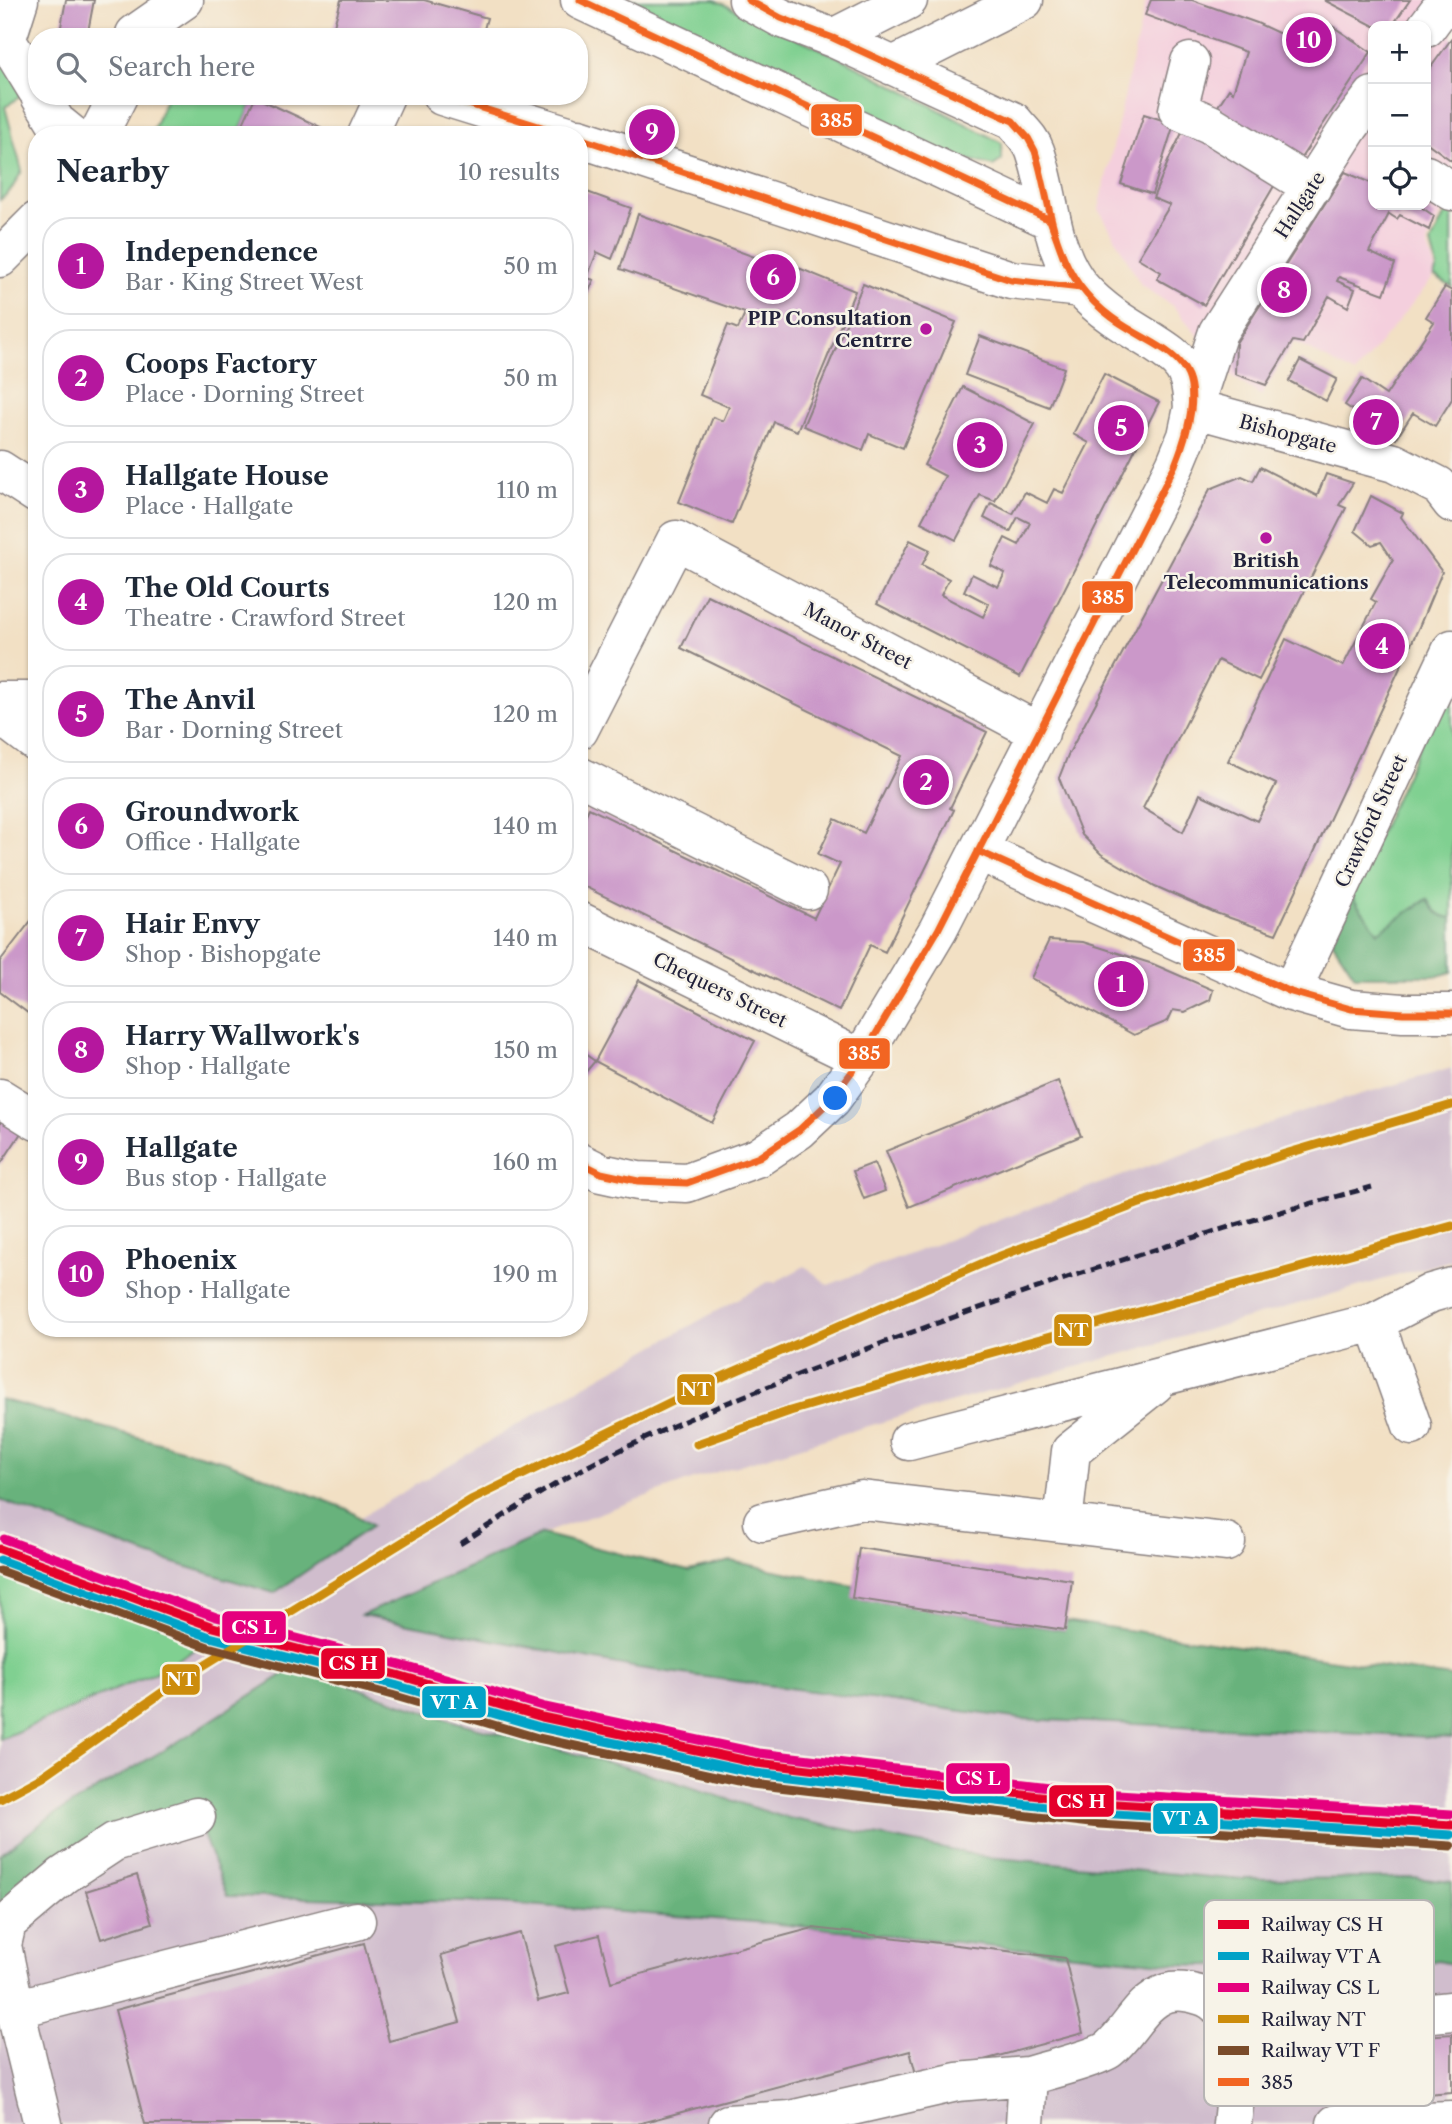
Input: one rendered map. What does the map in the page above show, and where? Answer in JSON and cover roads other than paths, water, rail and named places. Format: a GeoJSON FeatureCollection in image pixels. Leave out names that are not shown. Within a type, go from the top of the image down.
{"type":"FeatureCollection","features":[{"type":"Feature","properties":{"kind":"street"},"geometry":{"type":"LineString","coordinates":[[19,0],[3,36],[28,76]]}},
{"type":"Feature","properties":{"kind":"street"},"geometry":{"type":"LineString","coordinates":[[138,24],[184,0]]}},
{"type":"Feature","properties":{"kind":"street"},"geometry":{"type":"LineString","coordinates":[[580,0],[1050,220]]}},
{"type":"Feature","properties":{"kind":"street"},"geometry":{"type":"LineString","coordinates":[[788,13],[866,0]]}},
{"type":"Feature","properties":{"kind":"street"},"geometry":{"type":"LineString","coordinates":[[788,13],[908,0]]}},
{"type":"Feature","properties":{"kind":"street"},"geometry":{"type":"LineString","coordinates":[[881,61],[980,0]]}},
{"type":"Feature","properties":{"kind":"street"},"geometry":{"type":"LineString","coordinates":[[881,61],[1024,0]]}},
{"type":"Feature","properties":{"kind":"street"},"geometry":{"type":"LineString","coordinates":[[1431,21],[1447,0]]}},
{"type":"Feature","properties":{"kind":"street"},"geometry":{"type":"LineString","coordinates":[[788,13],[881,61],[1013,121],[1035,149],[1050,220],[1068,268],[1081,288],[1107,313],[1172,355],[1184,367],[1191,383],[1193,408]]}},
{"type":"Feature","properties":{"kind":"street"},"geometry":{"type":"LineString","coordinates":[[1190,62],[1178,110],[1210,124],[1312,187]]}},
{"type":"Feature","properties":{"kind":"street"},"geometry":{"type":"LineString","coordinates":[[46,105],[61,126]]}},
{"type":"Feature","properties":{"kind":"street"},"geometry":{"type":"LineString","coordinates":[[103,126],[114,105]]}},
{"type":"Feature","properties":{"kind":"street"},"geometry":{"type":"LineString","coordinates":[[371,126],[381,105]]}},
{"type":"Feature","properties":{"kind":"street"},"geometry":{"type":"LineString","coordinates":[[471,105],[539,126]]}},
{"type":"Feature","properties":{"kind":"street","name":"Hallgate"},"geometry":{"type":"LineString","coordinates":[[588,1166],[601,1173],[638,1181],[687,1183],[759,1157],[799,1130],[832,1099],[861,1059],[938,930],[1175,466],[1187,436],[1193,408],[1218,332],[1312,187],[1362,134],[1368,113]]}},
{"type":"Feature","properties":{"kind":"street"},"geometry":{"type":"LineString","coordinates":[[965,181],[985,181],[1000,177],[1009,174],[1021,164],[1024,152],[1023,131]]}},
{"type":"Feature","properties":{"kind":"street"},"geometry":{"type":"LineString","coordinates":[[588,141],[1011,280],[1081,288]]}},
{"type":"Feature","properties":{"kind":"street"},"geometry":{"type":"LineString","coordinates":[[1431,178],[1452,191]]}},
{"type":"Feature","properties":{"kind":"street"},"geometry":{"type":"LineString","coordinates":[[0,258],[28,230]]}},
{"type":"Feature","properties":{"kind":"street","name":"Bishopgate"},"geometry":{"type":"LineString","coordinates":[[1193,408],[1394,463],[1439,486],[1452,503]]}},
{"type":"Feature","properties":{"kind":"street"},"geometry":{"type":"LineString","coordinates":[[0,470],[28,488]]}},
{"type":"Feature","properties":{"kind":"street","name":"Manor Street"},"geometry":{"type":"LineString","coordinates":[[588,712],[676,540],[1040,733]]}},
{"type":"Feature","properties":{"kind":"street","name":"Crawford Street"},"geometry":{"type":"LineString","coordinates":[[1291,992],[1452,649]]}},
{"type":"Feature","properties":{"kind":"street"},"geometry":{"type":"LineString","coordinates":[[0,701],[28,701]]}},
{"type":"Feature","properties":{"kind":"street"},"geometry":{"type":"LineString","coordinates":[[0,715],[28,736]]}},
{"type":"Feature","properties":{"kind":"street"},"geometry":{"type":"LineString","coordinates":[[588,780],[808,890]]}},
{"type":"Feature","properties":{"kind":"street"},"geometry":{"type":"LineString","coordinates":[[978,851],[1291,992],[1352,1009],[1452,1013]]}},
{"type":"Feature","properties":{"kind":"street","name":"Chequers Street"},"geometry":{"type":"LineString","coordinates":[[588,925],[861,1059]]}},
{"type":"Feature","properties":{"kind":"street"},"geometry":{"type":"LineString","coordinates":[[0,1098],[28,1115]]}},
{"type":"Feature","properties":{"kind":"street"},"geometry":{"type":"LineString","coordinates":[[909,1441],[1375,1322],[1431,1293],[1452,1287]]}},
{"type":"Feature","properties":{"kind":"street"},"geometry":{"type":"LineString","coordinates":[[1375,1322],[1412,1426]]}},
{"type":"Feature","properties":{"kind":"street"},"geometry":{"type":"LineString","coordinates":[[1063,1523],[1071,1451],[1165,1376]]}},
{"type":"Feature","properties":{"kind":"street"},"geometry":{"type":"LineString","coordinates":[[763,1522],[862,1500],[1226,1542]]}},
{"type":"Feature","properties":{"kind":"street"},"geometry":{"type":"LineString","coordinates":[[43,2124],[2,1945],[7,1923],[64,1875],[114,1842],[196,1817]]}},
{"type":"Feature","properties":{"kind":"street"},"geometry":{"type":"LineString","coordinates":[[15,2009],[356,1921]]}},
{"type":"Feature","properties":{"kind":"street"},"geometry":{"type":"LineString","coordinates":[[728,2124],[791,2122],[957,2082],[1028,2076],[1108,2050],[1143,2008],[1166,1993],[1186,1991],[1204,1996]]}},
{"type":"Feature","properties":{"kind":"street"},"geometry":{"type":"LineString","coordinates":[[1025,2124],[1028,2076]]}},
{"type":"Feature","properties":{"kind":"street"},"geometry":{"type":"LineString","coordinates":[[1232,2124],[1234,2106]]}},
{"type":"Feature","properties":{"kind":"street"},"geometry":{"type":"LineString","coordinates":[[1336,2124],[1452,2120]]}},
{"type":"Feature","properties":{"kind":"railway"},"geometry":{"type":"LineString","coordinates":[[460,1544],[596,1462],[670,1427],[784,1380],[1075,1276],[1252,1220],[1372,1187]]}},
{"type":"Feature","properties":{"kind":"rail line","name":"NT"},"geometry":{"type":"LineString","coordinates":[[0,1799],[43,1776],[183,1678],[471,1500],[724,1376],[990,1260],[1137,1204],[1285,1154],[1452,1105]]}},
{"type":"Feature","properties":{"kind":"rail line","name":"NT"},"geometry":{"type":"LineString","coordinates":[[697,1444],[790,1411],[939,1367],[1452,1226]]}},
{"type":"Feature","properties":{"kind":"place","name":"Phoenix"},"geometry":{"type":"Point","coordinates":[1309,40]}},
{"type":"Feature","properties":{"kind":"place","name":"Hallgate"},"geometry":{"type":"Point","coordinates":[652,132]}},
{"type":"Feature","properties":{"kind":"place","name":"Groundwork"},"geometry":{"type":"Point","coordinates":[773,277]}},
{"type":"Feature","properties":{"kind":"place","name":"Harry Wallwork's"},"geometry":{"type":"Point","coordinates":[1284,290]}},
{"type":"Feature","properties":{"kind":"place","name":"PIP Consultation Centrre"},"geometry":{"type":"Point","coordinates":[926,329]}},
{"type":"Feature","properties":{"kind":"place","name":"Hair Envy"},"geometry":{"type":"Point","coordinates":[1376,422]}},
{"type":"Feature","properties":{"kind":"place","name":"The Anvil"},"geometry":{"type":"Point","coordinates":[1121,428]}},
{"type":"Feature","properties":{"kind":"place","name":"Hallgate House"},"geometry":{"type":"Point","coordinates":[980,445]}},
{"type":"Feature","properties":{"kind":"place","name":"British Telecommunications"},"geometry":{"type":"Point","coordinates":[1266,538]}},
{"type":"Feature","properties":{"kind":"place","name":"The Old Courts"},"geometry":{"type":"Point","coordinates":[1382,646]}},
{"type":"Feature","properties":{"kind":"place","name":"Coops Factory"},"geometry":{"type":"Point","coordinates":[926,782]}},
{"type":"Feature","properties":{"kind":"place","name":"Independence"},"geometry":{"type":"Point","coordinates":[1121,984]}}]}
